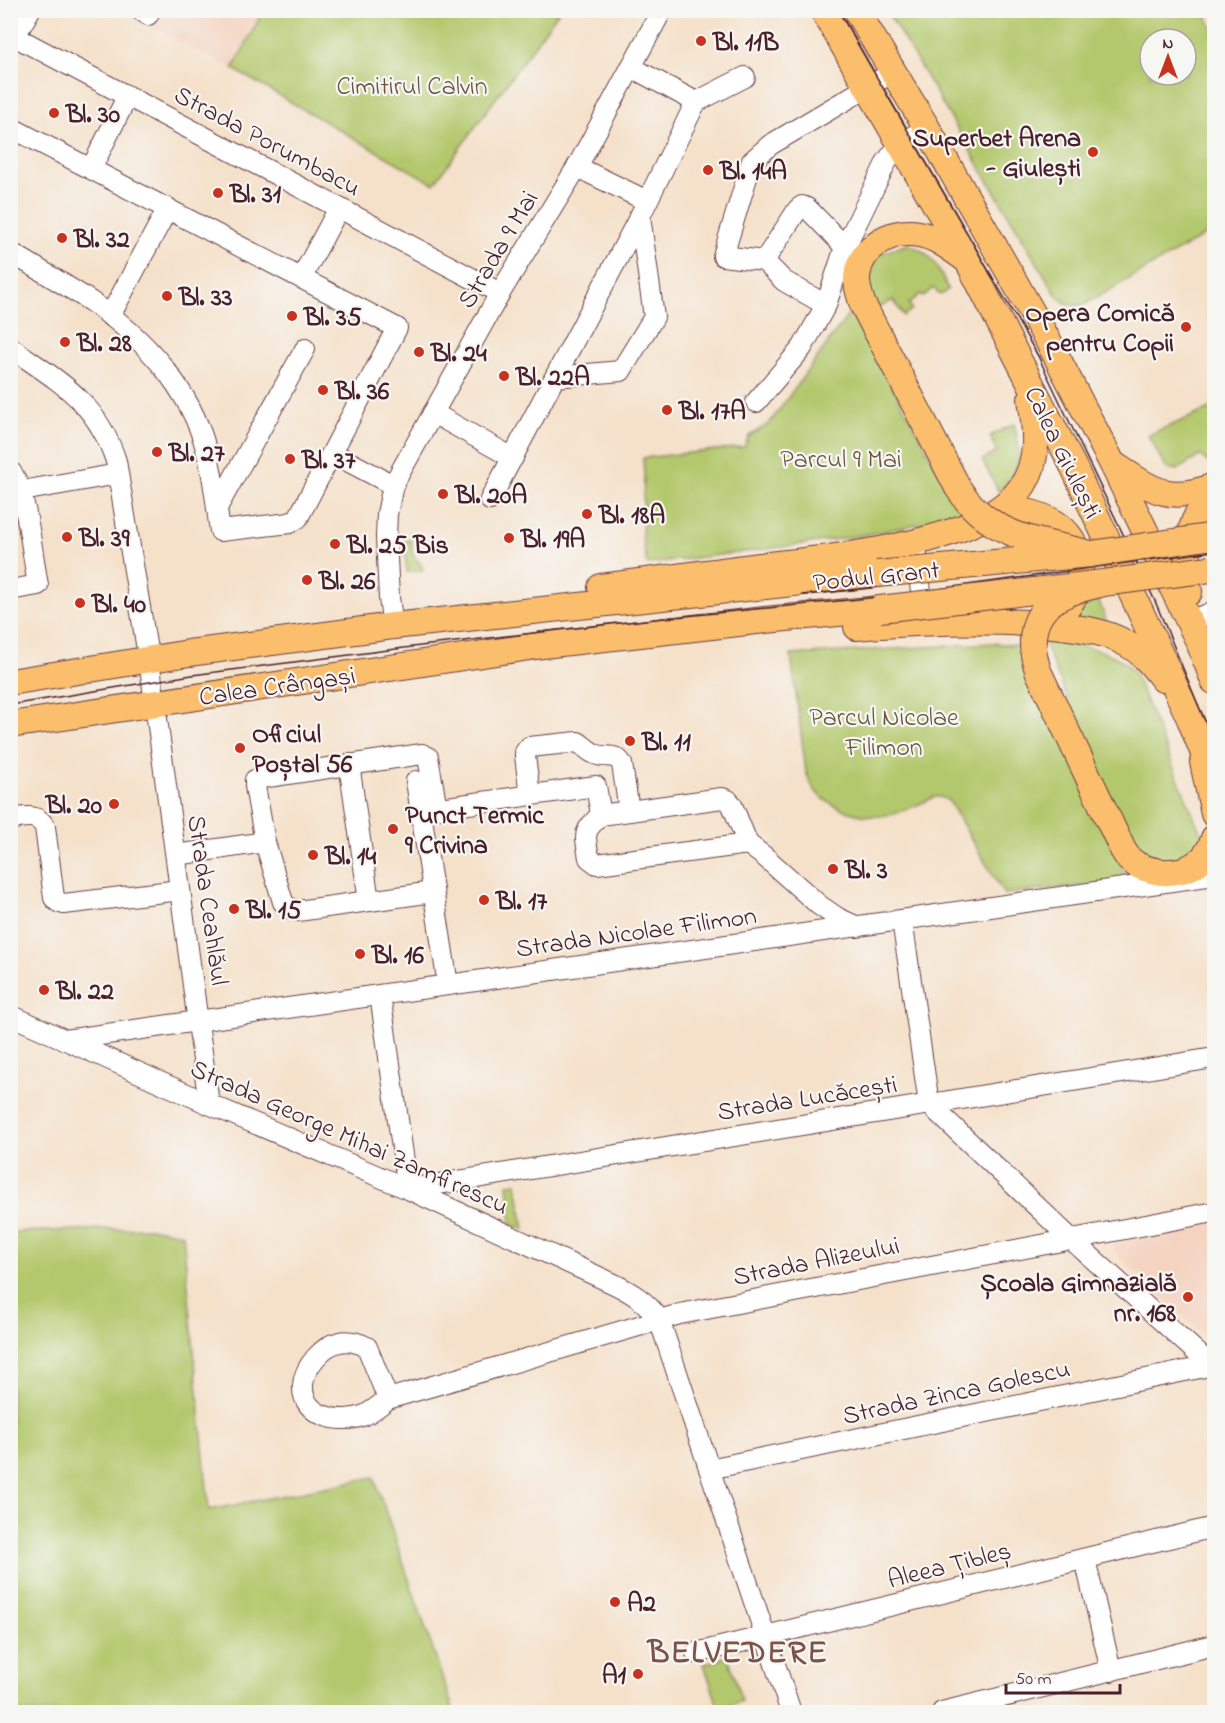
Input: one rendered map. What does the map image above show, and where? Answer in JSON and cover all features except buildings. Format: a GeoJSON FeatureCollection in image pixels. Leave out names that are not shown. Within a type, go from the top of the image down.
{"type":"FeatureCollection","features":[{"type":"Feature","properties":{"kind":"main road","name":"Calea Giulești"},"geometry":{"type":"LineString","coordinates":[[823,10],[968,261],[1074,468],[1215,779]]}},
{"type":"Feature","properties":{"kind":"main road","name":"Calea Giulești"},"geometry":{"type":"LineString","coordinates":[[856,10],[927,128],[1051,346],[1112,463],[1202,624],[1215,681]]}},
{"type":"Feature","properties":{"kind":"main road"},"geometry":{"type":"LineString","coordinates":[[968,261],[939,241],[919,234],[901,233],[885,238],[862,258],[857,282],[863,304],[958,488],[974,509],[988,521],[1008,532],[1091,554]]}},
{"type":"Feature","properties":{"kind":"main road"},"geometry":{"type":"LineString","coordinates":[[393,626],[414,614],[430,610],[820,558],[915,542],[972,524],[1001,508],[1021,489],[1029,475],[1034,459],[1035,423],[1027,378]]}},
{"type":"Feature","properties":{"kind":"main road"},"geometry":{"type":"LineString","coordinates":[[1112,463],[1149,487],[1162,492],[1188,494],[1215,486]]}},
{"type":"Feature","properties":{"kind":"main road"},"geometry":{"type":"LineString","coordinates":[[1202,624],[1188,578],[1191,533],[1198,514],[1205,504],[1215,497]]}},
{"type":"Feature","properties":{"kind":"main road"},"geometry":{"type":"LineString","coordinates":[[1001,508],[1032,513],[1054,522],[1069,537],[1077,552],[1081,573],[1078,586],[1071,603],[1053,625]]}},
{"type":"Feature","properties":{"kind":"main road","name":"Podul Grant"},"geometry":{"type":"LineString","coordinates":[[538,612],[878,574],[1091,554],[1215,536]]}},
{"type":"Feature","properties":{"kind":"main road","name":"Podul Grant"},"geometry":{"type":"LineString","coordinates":[[543,645],[1103,584],[1213,569]]}},
{"type":"Feature","properties":{"kind":"main road"},"geometry":{"type":"LineString","coordinates":[[1103,584],[1065,595],[1049,605],[1038,619],[1032,653],[1039,673],[1129,859],[1137,865],[1158,873],[1178,872],[1188,869],[1204,858],[1215,838]]}},
{"type":"Feature","properties":{"kind":"main road","name":"Calea Crângași"},"geometry":{"type":"LineString","coordinates":[[10,682],[149,659],[393,626],[538,612]]}},
{"type":"Feature","properties":{"kind":"main road"},"geometry":{"type":"LineString","coordinates":[[404,667],[444,673],[460,672],[848,627],[975,621],[1053,625],[1092,631],[1108,635],[1127,644],[1154,668],[1194,729],[1215,814]]}},
{"type":"Feature","properties":{"kind":"main road","name":"Calea Crângași"},"geometry":{"type":"LineString","coordinates":[[10,725],[543,645]]}},
{"type":"Feature","properties":{"kind":"street"},"geometry":{"type":"LineString","coordinates":[[13,35],[30,10]]}},
{"type":"Feature","properties":{"kind":"street"},"geometry":{"type":"LineString","coordinates":[[140,10],[148,15],[150,10]]}},
{"type":"Feature","properties":{"kind":"street","name":"Strada 9 Mai"},"geometry":{"type":"LineString","coordinates":[[393,626],[386,537],[387,514],[393,485],[500,293],[577,167],[662,10]]}},
{"type":"Feature","properties":{"kind":"street","name":"Strada Porumbacu"},"geometry":{"type":"LineString","coordinates":[[13,35],[500,293]]}},
{"type":"Feature","properties":{"kind":"street"},"geometry":{"type":"LineString","coordinates":[[631,67],[696,102]]}},
{"type":"Feature","properties":{"kind":"street"},"geometry":{"type":"LineString","coordinates":[[826,305],[784,281],[764,261],[723,256],[752,161],[770,145],[893,72]]}},
{"type":"Feature","properties":{"kind":"street"},"geometry":{"type":"LineString","coordinates":[[490,500],[696,102],[745,77]]}},
{"type":"Feature","properties":{"kind":"street"},"geometry":{"type":"LineString","coordinates":[[91,169],[127,97]]}},
{"type":"Feature","properties":{"kind":"street"},"geometry":{"type":"LineString","coordinates":[[10,127],[397,328],[298,518],[290,523],[220,531],[206,448],[185,398],[165,368],[135,336],[110,316],[92,303],[13,258]]}},
{"type":"Feature","properties":{"kind":"street"},"geometry":{"type":"LineString","coordinates":[[756,402],[802,348],[826,305],[844,247],[887,161],[901,143],[927,128]]}},
{"type":"Feature","properties":{"kind":"street"},"geometry":{"type":"LineString","coordinates":[[577,167],[643,208]]}},
{"type":"Feature","properties":{"kind":"street"},"geometry":{"type":"LineString","coordinates":[[764,261],[802,206],[807,208],[844,247]]}},
{"type":"Feature","properties":{"kind":"street"},"geometry":{"type":"LineString","coordinates":[[110,316],[168,208]]}},
{"type":"Feature","properties":{"kind":"street"},"geometry":{"type":"LineString","coordinates":[[302,277],[339,208]]}},
{"type":"Feature","properties":{"kind":"street"},"geometry":{"type":"LineString","coordinates":[[555,377],[621,371],[654,317],[643,208]]}},
{"type":"Feature","properties":{"kind":"street"},"geometry":{"type":"LineString","coordinates":[[10,347],[72,391],[93,413],[106,435],[118,474],[149,659]]}},
{"type":"Feature","properties":{"kind":"street"},"geometry":{"type":"LineString","coordinates":[[217,508],[305,349]]}},
{"type":"Feature","properties":{"kind":"street"},"geometry":{"type":"LineString","coordinates":[[433,413],[513,458]]}},
{"type":"Feature","properties":{"kind":"street"},"geometry":{"type":"LineString","coordinates":[[332,453],[393,485]]}},
{"type":"Feature","properties":{"kind":"street"},"geometry":{"type":"LineString","coordinates":[[10,471],[16,476],[22,491],[38,585],[10,590]]}},
{"type":"Feature","properties":{"kind":"street"},"geometry":{"type":"LineString","coordinates":[[22,491],[118,474]]}},
{"type":"Feature","properties":{"kind":"street"},"geometry":{"type":"LineString","coordinates":[[915,542],[925,623]]}},
{"type":"Feature","properties":{"kind":"street","name":"Strada Ceahlăul"},"geometry":{"type":"LineString","coordinates":[[149,659],[209,1104]]}},
{"type":"Feature","properties":{"kind":"street"},"geometry":{"type":"LineString","coordinates":[[530,795],[525,756],[529,747],[578,742],[591,753],[619,758],[622,764],[629,811]]}},
{"type":"Feature","properties":{"kind":"street"},"geometry":{"type":"LineString","coordinates":[[591,753],[601,815]]}},
{"type":"Feature","properties":{"kind":"street"},"geometry":{"type":"LineString","coordinates":[[433,892],[298,911],[288,907],[283,902],[265,842],[255,780],[422,754],[428,757],[433,892],[448,985]]}},
{"type":"Feature","properties":{"kind":"street"},"geometry":{"type":"LineString","coordinates":[[349,764],[369,901]]}},
{"type":"Feature","properties":{"kind":"street"},"geometry":{"type":"LineString","coordinates":[[416,781],[429,810]]}},
{"type":"Feature","properties":{"kind":"street"},"geometry":{"type":"LineString","coordinates":[[429,810],[596,786]]}},
{"type":"Feature","properties":{"kind":"street"},"geometry":{"type":"LineString","coordinates":[[748,844],[597,864],[589,858],[585,837],[588,826],[601,815],[722,798],[728,800],[732,805],[748,844],[819,905],[838,918],[858,927]]}},
{"type":"Feature","properties":{"kind":"street"},"geometry":{"type":"LineString","coordinates":[[10,819],[31,817],[42,820],[45,826],[54,898],[58,902],[64,904],[180,890]]}},
{"type":"Feature","properties":{"kind":"street"},"geometry":{"type":"LineString","coordinates":[[176,855],[265,842]]}},
{"type":"Feature","properties":{"kind":"street","name":"Strada Nicolae Filimon"},"geometry":{"type":"LineString","coordinates":[[65,1040],[1215,875]]}},
{"type":"Feature","properties":{"kind":"street"},"geometry":{"type":"LineString","coordinates":[[902,920],[929,1104],[1071,1239],[1214,1366]]}},
{"type":"Feature","properties":{"kind":"street"},"geometry":{"type":"LineString","coordinates":[[380,995],[408,1189]]}},
{"type":"Feature","properties":{"kind":"street","name":"Strada George Mihai Zamfirescu"},"geometry":{"type":"LineString","coordinates":[[10,1015],[209,1104],[408,1189],[631,1292],[652,1309],[659,1319]]}},
{"type":"Feature","properties":{"kind":"street","name":"Strada Lucăcești"},"geometry":{"type":"LineString","coordinates":[[408,1189],[1215,1058]]}},
{"type":"Feature","properties":{"kind":"street","name":"Strada Alizeului"},"geometry":{"type":"LineString","coordinates":[[388,1399],[659,1319],[1215,1212]]}},
{"type":"Feature","properties":{"kind":"street"},"geometry":{"type":"LineString","coordinates":[[659,1319],[791,1713]]}},
{"type":"Feature","properties":{"kind":"street"},"geometry":{"type":"LineString","coordinates":[[340,1342],[358,1342],[367,1347],[388,1399],[365,1415],[333,1419],[320,1415],[311,1408],[303,1396],[302,1384],[312,1362],[329,1347],[340,1342]]}},
{"type":"Feature","properties":{"kind":"street","name":"Strada Zinca Golescu"},"geometry":{"type":"LineString","coordinates":[[709,1469],[1214,1366]]}},
{"type":"Feature","properties":{"kind":"street","name":"Aleea Țibleș"},"geometry":{"type":"LineString","coordinates":[[696,1653],[1215,1527]]}},
{"type":"Feature","properties":{"kind":"street"},"geometry":{"type":"LineString","coordinates":[[1085,1559],[1111,1671]]}},
{"type":"Feature","properties":{"kind":"street"},"geometry":{"type":"LineString","coordinates":[[942,1713],[1215,1645]]}},
{"type":"Feature","properties":{"kind":"shaded area"},"geometry":{"type":"Polygon","coordinates":[[[123,11],[263,11],[233,69],[123,11]]]}},
{"type":"Feature","properties":{"kind":"shaded area","name":"Școala Gimnazială nr. 168"},"geometry":{"type":"Polygon","coordinates":[[[1214,1223],[1214,1345],[1112,1250],[1114,1243],[1214,1223]]]}},
{"type":"Feature","properties":{"kind":"green space","name":"Cimitirul Calvin"},"geometry":{"type":"Polygon","coordinates":[[[263,11],[559,11],[434,184],[233,69],[263,11]]]}},
{"type":"Feature","properties":{"kind":"green space","name":"Superbet Arena - Giulești"},"geometry":{"type":"Polygon","coordinates":[[[887,11],[1203,11],[1214,29],[1214,230],[1087,303],[1071,305],[1057,296],[887,11]]]}},
{"type":"Feature","properties":{"kind":"green space"},"geometry":{"type":"Polygon","coordinates":[[[908,244],[924,252],[934,262],[948,289],[941,295],[933,288],[923,297],[920,294],[909,304],[912,309],[904,316],[893,300],[873,311],[865,289],[875,255],[908,244]]]}},
{"type":"Feature","properties":{"kind":"green space","name":"Parcul 9 Mai"},"geometry":{"type":"Polygon","coordinates":[[[851,311],[938,470],[966,512],[848,538],[647,564],[642,537],[643,458],[744,447],[749,436],[769,424],[851,311]]]}},
{"type":"Feature","properties":{"kind":"green space"},"geometry":{"type":"Polygon","coordinates":[[[1214,407],[1214,457],[1207,462],[1201,455],[1177,470],[1166,468],[1148,435],[1214,407]]]}},
{"type":"Feature","properties":{"kind":"green space"},"geometry":{"type":"Polygon","coordinates":[[[1014,424],[1018,460],[1012,474],[999,492],[982,460],[997,452],[990,436],[1014,424]]]}},
{"type":"Feature","properties":{"kind":"green space"},"geometry":{"type":"Polygon","coordinates":[[[411,540],[413,555],[423,570],[407,572],[404,541],[411,540]]]}},
{"type":"Feature","properties":{"kind":"green space"},"geometry":{"type":"Polygon","coordinates":[[[1098,598],[1108,627],[1064,618],[1098,598]]]}},
{"type":"Feature","properties":{"kind":"green space"},"geometry":{"type":"Polygon","coordinates":[[[1048,642],[1074,644],[1104,652],[1121,660],[1134,672],[1201,834],[1195,854],[1156,865],[1127,842],[1045,645],[1048,642]]]}},
{"type":"Feature","properties":{"kind":"green space","name":"Parcul Nicolae Filimon"},"geometry":{"type":"Polygon","coordinates":[[[993,643],[1020,646],[1128,881],[1004,894],[949,801],[941,797],[934,797],[899,812],[865,816],[827,801],[811,785],[806,772],[791,655],[993,643]]]}},
{"type":"Feature","properties":{"kind":"green space"},"geometry":{"type":"Polygon","coordinates":[[[517,1183],[524,1230],[511,1224],[508,1184],[517,1183]]]}},
{"type":"Feature","properties":{"kind":"green space"},"geometry":{"type":"Polygon","coordinates":[[[149,1228],[183,1234],[209,1510],[374,1477],[454,1712],[11,1712],[11,1232],[149,1228]]]}},
{"type":"Feature","properties":{"kind":"green space"},"geometry":{"type":"Polygon","coordinates":[[[728,1656],[742,1701],[719,1709],[704,1664],[728,1656]]]}},
{"type":"Feature","properties":{"kind":"tram line"},"geometry":{"type":"LineString","coordinates":[[838,10],[1038,356],[1155,601],[1214,743]]}},
{"type":"Feature","properties":{"kind":"tram line"},"geometry":{"type":"LineString","coordinates":[[10,705],[192,675],[645,620],[879,597],[1214,551]]}},
{"type":"Feature","properties":{"kind":"tram line"},"geometry":{"type":"LineString","coordinates":[[802,595],[933,581]]}},
{"type":"Feature","properties":{"kind":"place","name":"Bl. 11B"},"geometry":{"type":"Point","coordinates":[701,41]}},
{"type":"Feature","properties":{"kind":"place","name":"Bl. 30"},"geometry":{"type":"Point","coordinates":[54,113]}},
{"type":"Feature","properties":{"kind":"place","name":"Superbet Arena - Giulești"},"geometry":{"type":"Point","coordinates":[1093,152]}},
{"type":"Feature","properties":{"kind":"place","name":"Bl. 14A"},"geometry":{"type":"Point","coordinates":[708,170]}},
{"type":"Feature","properties":{"kind":"place","name":"Bl. 31"},"geometry":{"type":"Point","coordinates":[218,193]}},
{"type":"Feature","properties":{"kind":"place","name":"Bl. 32"},"geometry":{"type":"Point","coordinates":[62,238]}},
{"type":"Feature","properties":{"kind":"place","name":"Bl. 33"},"geometry":{"type":"Point","coordinates":[167,296]}},
{"type":"Feature","properties":{"kind":"place","name":"Bl. 35"},"geometry":{"type":"Point","coordinates":[292,316]}},
{"type":"Feature","properties":{"kind":"place","name":"Opera Comică pentru Copii"},"geometry":{"type":"Point","coordinates":[1186,327]}},
{"type":"Feature","properties":{"kind":"place","name":"Bl. 28"},"geometry":{"type":"Point","coordinates":[65,342]}},
{"type":"Feature","properties":{"kind":"place","name":"Bl. 24"},"geometry":{"type":"Point","coordinates":[419,352]}},
{"type":"Feature","properties":{"kind":"place","name":"Bl. 22A"},"geometry":{"type":"Point","coordinates":[504,376]}},
{"type":"Feature","properties":{"kind":"place","name":"Bl. 36"},"geometry":{"type":"Point","coordinates":[323,390]}},
{"type":"Feature","properties":{"kind":"place","name":"Bl. 17A"},"geometry":{"type":"Point","coordinates":[667,410]}},
{"type":"Feature","properties":{"kind":"place","name":"Bl. 27"},"geometry":{"type":"Point","coordinates":[157,452]}},
{"type":"Feature","properties":{"kind":"place","name":"Bl. 37"},"geometry":{"type":"Point","coordinates":[290,459]}},
{"type":"Feature","properties":{"kind":"place","name":"Bl. 20A"},"geometry":{"type":"Point","coordinates":[443,494]}},
{"type":"Feature","properties":{"kind":"place","name":"Bl. 18A"},"geometry":{"type":"Point","coordinates":[587,514]}},
{"type":"Feature","properties":{"kind":"place","name":"Bl. 39"},"geometry":{"type":"Point","coordinates":[67,537]}},
{"type":"Feature","properties":{"kind":"place","name":"Bl. 19A"},"geometry":{"type":"Point","coordinates":[509,538]}},
{"type":"Feature","properties":{"kind":"place","name":"Bl. 25 Bis"},"geometry":{"type":"Point","coordinates":[335,544]}},
{"type":"Feature","properties":{"kind":"place","name":"Bl. 26"},"geometry":{"type":"Point","coordinates":[307,580]}},
{"type":"Feature","properties":{"kind":"place","name":"Bl. 40"},"geometry":{"type":"Point","coordinates":[80,603]}},
{"type":"Feature","properties":{"kind":"place","name":"Bl. 11"},"geometry":{"type":"Point","coordinates":[630,741]}},
{"type":"Feature","properties":{"kind":"place","name":"Oficiul Poștal 56"},"geometry":{"type":"Point","coordinates":[240,748]}},
{"type":"Feature","properties":{"kind":"place","name":"Bl. 20"},"geometry":{"type":"Point","coordinates":[114,804]}},
{"type":"Feature","properties":{"kind":"place","name":"Punct Termic 9 Crivina"},"geometry":{"type":"Point","coordinates":[393,829]}},
{"type":"Feature","properties":{"kind":"place","name":"Bl. 14"},"geometry":{"type":"Point","coordinates":[313,855]}},
{"type":"Feature","properties":{"kind":"place","name":"Bl. 3"},"geometry":{"type":"Point","coordinates":[833,869]}},
{"type":"Feature","properties":{"kind":"place","name":"Bl. 17"},"geometry":{"type":"Point","coordinates":[484,900]}},
{"type":"Feature","properties":{"kind":"place","name":"Bl. 15"},"geometry":{"type":"Point","coordinates":[234,909]}},
{"type":"Feature","properties":{"kind":"place","name":"Bl. 16"},"geometry":{"type":"Point","coordinates":[360,954]}},
{"type":"Feature","properties":{"kind":"place","name":"Bl. 22"},"geometry":{"type":"Point","coordinates":[44,990]}},
{"type":"Feature","properties":{"kind":"place","name":"Școala Gimnazială nr. 168"},"geometry":{"type":"Point","coordinates":[1188,1297]}},
{"type":"Feature","properties":{"kind":"place","name":"A2"},"geometry":{"type":"Point","coordinates":[615,1602]}},
{"type":"Feature","properties":{"kind":"place","name":"A1"},"geometry":{"type":"Point","coordinates":[638,1674]}},
{"type":"Feature","properties":{"kind":"district","name":"BELVEDERE"},"geometry":{"type":"Point","coordinates":[738,1651]}}]}
